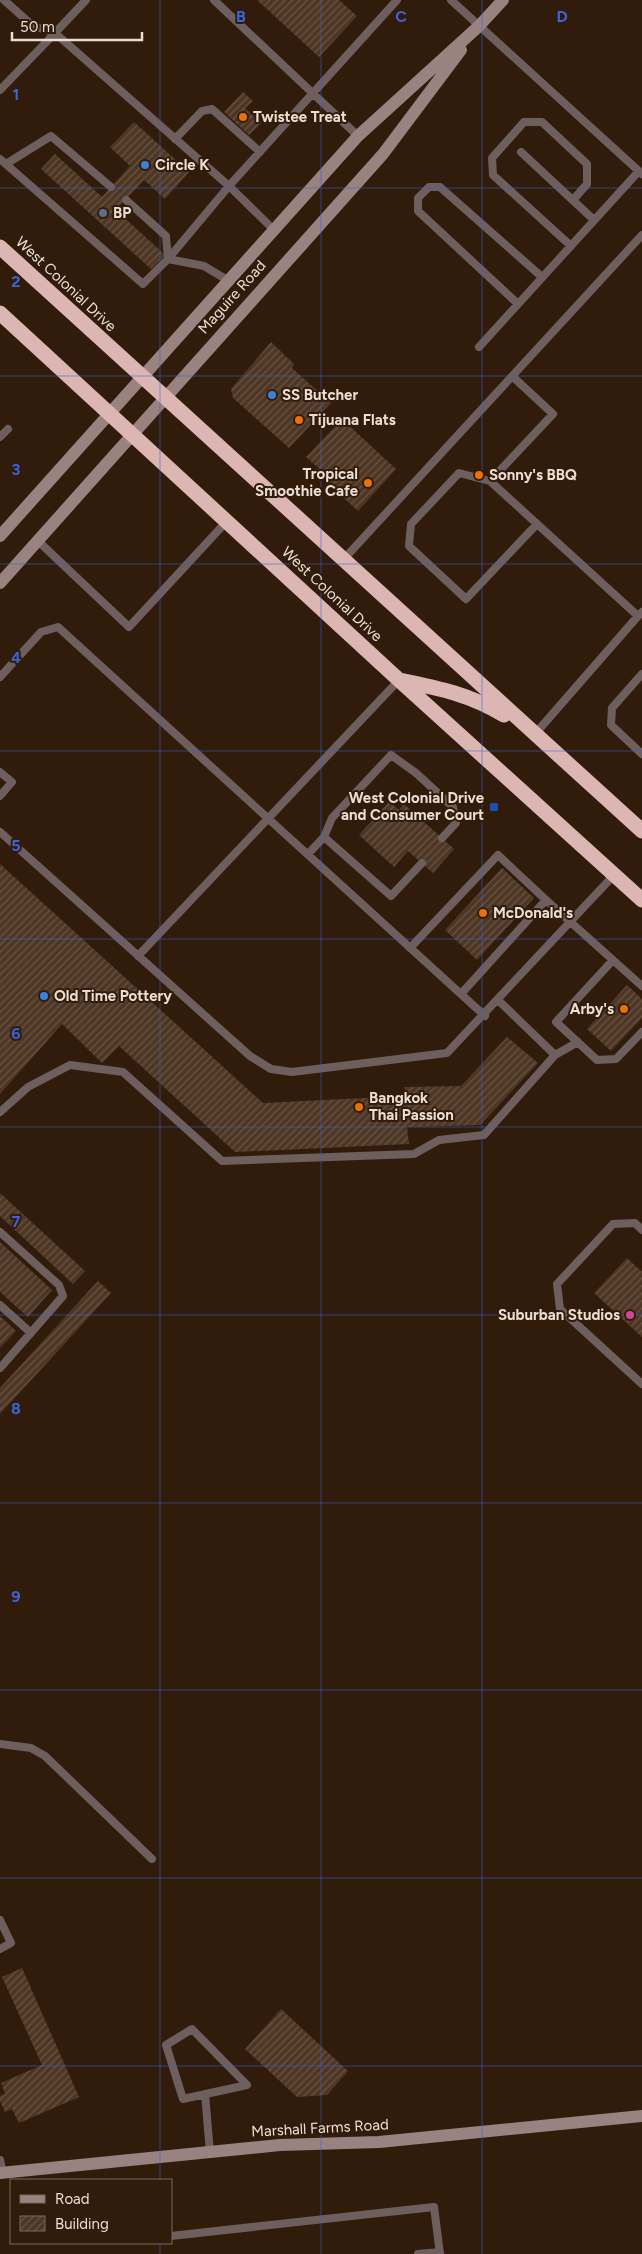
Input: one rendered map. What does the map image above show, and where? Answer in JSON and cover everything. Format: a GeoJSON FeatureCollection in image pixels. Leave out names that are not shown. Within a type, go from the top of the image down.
{"type":"FeatureCollection","features":[{"type":"Feature","properties":{"kind":"highway","name":"West Colonial Drive"},"geometry":{"type":"LineString","coordinates":[[0,247],[142,378],[642,830]]}},
{"type":"Feature","properties":{"kind":"highway","name":"West Colonial Drive"},"geometry":{"type":"LineString","coordinates":[[0,313],[399,680],[642,900]]}},
{"type":"Feature","properties":{"kind":"highway"},"geometry":{"type":"LineString","coordinates":[[399,680],[446,690],[481,701],[535,734]]}},
{"type":"Feature","properties":{"kind":"main road","name":"Maguire Road"},"geometry":{"type":"LineString","coordinates":[[0,536],[358,136],[478,26],[502,0]]}},
{"type":"Feature","properties":{"kind":"main road","name":"Maguire Road"},"geometry":{"type":"LineString","coordinates":[[0,583],[383,154],[478,26]]}},
{"type":"Feature","properties":{"kind":"main road","name":"Marshall Farms Road"},"geometry":{"type":"LineString","coordinates":[[1,2169],[210,2153],[280,2145],[379,2142],[642,2116]]}},
{"type":"Feature","properties":{"kind":"lane"},"geometry":{"type":"LineString","coordinates":[[4,0],[33,26],[55,33],[228,186],[274,230]]}},
{"type":"Feature","properties":{"kind":"lane"},"geometry":{"type":"LineString","coordinates":[[0,90],[86,0]]}},
{"type":"Feature","properties":{"kind":"lane"},"geometry":{"type":"LineString","coordinates":[[214,0],[358,136]]}},
{"type":"Feature","properties":{"kind":"lane"},"geometry":{"type":"LineString","coordinates":[[111,187],[51,136],[3,161],[143,284],[168,259],[228,186],[397,0]]}},
{"type":"Feature","properties":{"kind":"lane"},"geometry":{"type":"LineString","coordinates":[[451,0],[641,172],[594,220],[479,347]]}},
{"type":"Feature","properties":{"kind":"lane"},"geometry":{"type":"LineString","coordinates":[[175,139],[202,111],[212,109],[260,152]]}},
{"type":"Feature","properties":{"kind":"lane"},"geometry":{"type":"LineString","coordinates":[[571,246],[493,175],[492,158],[524,122],[542,122],[587,164],[587,184],[573,200]]}},
{"type":"Feature","properties":{"kind":"lane"},"geometry":{"type":"LineString","coordinates":[[521,152],[594,220]]}},
{"type":"Feature","properties":{"kind":"lane"},"geometry":{"type":"LineString","coordinates":[[518,304],[418,211],[418,198],[429,187],[440,187],[542,277]]}},
{"type":"Feature","properties":{"kind":"lane"},"geometry":{"type":"LineString","coordinates":[[126,200],[166,236],[168,259]]}},
{"type":"Feature","properties":{"kind":"lane"},"geometry":{"type":"LineString","coordinates":[[343,560],[642,235]]}},
{"type":"Feature","properties":{"kind":"lane"},"geometry":{"type":"LineString","coordinates":[[168,259],[204,266],[229,282]]}},
{"type":"Feature","properties":{"kind":"lane"},"geometry":{"type":"LineString","coordinates":[[490,481],[553,414],[512,376]]}},
{"type":"Feature","properties":{"kind":"lane"},"geometry":{"type":"LineString","coordinates":[[0,437],[8,429]]}},
{"type":"Feature","properties":{"kind":"lane"},"geometry":{"type":"LineString","coordinates":[[535,734],[640,614],[490,481],[459,473],[411,524],[409,546],[466,599],[537,524]]}},
{"type":"Feature","properties":{"kind":"lane"},"geometry":{"type":"LineString","coordinates":[[38,541],[129,627],[227,521]]}},
{"type":"Feature","properties":{"kind":"lane"},"geometry":{"type":"LineString","coordinates":[[0,677],[41,632],[58,627],[485,1016]]}},
{"type":"Feature","properties":{"kind":"lane"},"geometry":{"type":"LineString","coordinates":[[642,674],[612,708],[611,725],[642,754]]}},
{"type":"Feature","properties":{"kind":"lane"},"geometry":{"type":"LineString","coordinates":[[138,956],[399,680]]}},
{"type":"Feature","properties":{"kind":"lane"},"geometry":{"type":"LineString","coordinates":[[308,854],[324,837],[332,818],[392,755],[416,773],[453,807],[456,823],[442,838]]}},
{"type":"Feature","properties":{"kind":"lane"},"geometry":{"type":"LineString","coordinates":[[0,772],[12,782],[0,796]]}},
{"type":"Feature","properties":{"kind":"lane"},"geometry":{"type":"LineString","coordinates":[[0,832],[250,1056],[271,1069],[292,1072],[438,1056],[447,1053],[456,1047],[614,876]]}},
{"type":"Feature","properties":{"kind":"lane"},"geometry":{"type":"LineString","coordinates":[[324,837],[391,896],[422,863]]}},
{"type":"Feature","properties":{"kind":"lane"},"geometry":{"type":"LineString","coordinates":[[410,948],[498,855],[642,986]]}},
{"type":"Feature","properties":{"kind":"lane"},"geometry":{"type":"LineString","coordinates":[[461,994],[546,900]]}},
{"type":"Feature","properties":{"kind":"lane"},"geometry":{"type":"LineString","coordinates":[[613,960],[556,1022],[597,1060],[616,1059],[642,1032]]}},
{"type":"Feature","properties":{"kind":"lane"},"geometry":{"type":"LineString","coordinates":[[499,1000],[555,1054]]}},
{"type":"Feature","properties":{"kind":"lane"},"geometry":{"type":"LineString","coordinates":[[0,1112],[28,1087],[70,1065],[123,1072],[222,1161],[414,1154],[439,1140],[484,1135],[555,1054],[578,1042]]}},
{"type":"Feature","properties":{"kind":"lane"},"geometry":{"type":"LineString","coordinates":[[642,1230],[635,1223],[613,1224],[557,1284],[560,1309],[642,1384]]}},
{"type":"Feature","properties":{"kind":"lane"},"geometry":{"type":"LineString","coordinates":[[0,1232],[59,1285],[63,1296],[1,1366]]}},
{"type":"Feature","properties":{"kind":"lane"},"geometry":{"type":"LineString","coordinates":[[0,1305],[31,1333]]}},
{"type":"Feature","properties":{"kind":"lane"},"geometry":{"type":"LineString","coordinates":[[0,1744],[31,1748],[45,1756],[152,1859]]}},
{"type":"Feature","properties":{"kind":"lane"},"geometry":{"type":"LineString","coordinates":[[0,1920],[12,1943],[0,1949]]}},
{"type":"Feature","properties":{"kind":"lane"},"geometry":{"type":"LineString","coordinates":[[192,2029],[247,2085],[205,2094],[183,2098],[166,2044],[192,2029]]}},
{"type":"Feature","properties":{"kind":"lane"},"geometry":{"type":"LineString","coordinates":[[205,2094],[210,2153]]}},
{"type":"Feature","properties":{"kind":"lane"},"geometry":{"type":"LineString","coordinates":[[172,2236],[434,2207],[440,2253],[418,2254]]}},
{"type":"Feature","properties":{"kind":"building"},"geometry":{"type":"Polygon","coordinates":[[[257,0],[339,0],[357,16],[319,57],[257,0]]]}},
{"type":"Feature","properties":{"kind":"building","name":"Twistee Treat"},"geometry":{"type":"Polygon","coordinates":[[[243,92],[253,101],[245,108],[261,123],[249,135],[224,112],[243,92]]]}},
{"type":"Feature","properties":{"kind":"building"},"geometry":{"type":"Polygon","coordinates":[[[134,122],[189,172],[165,199],[144,180],[116,210],[165,255],[151,269],[41,169],[55,154],[102,197],[130,166],[110,147],[134,122]]]}},
{"type":"Feature","properties":{"kind":"building"},"geometry":{"type":"Polygon","coordinates":[[[271,342],[294,364],[292,368],[331,403],[289,448],[233,398],[231,389],[271,342]]]}},
{"type":"Feature","properties":{"kind":"building"},"geometry":{"type":"Polygon","coordinates":[[[342,419],[396,469],[358,511],[321,477],[324,473],[306,457],[342,419]]]}},
{"type":"Feature","properties":{"kind":"building"},"geometry":{"type":"Polygon","coordinates":[[[389,802],[399,810],[404,804],[454,849],[433,873],[408,851],[394,867],[359,835],[389,802]]]}},
{"type":"Feature","properties":{"kind":"building"},"geometry":{"type":"Polygon","coordinates":[[[0,864],[263,1103],[405,1096],[405,1087],[461,1086],[507,1037],[538,1063],[480,1125],[407,1127],[409,1144],[235,1152],[119,1046],[102,1063],[62,1024],[0,1094],[0,864]]]}},
{"type":"Feature","properties":{"kind":"building"},"geometry":{"type":"Polygon","coordinates":[[[502,868],[534,898],[477,960],[445,930],[502,868]]]}},
{"type":"Feature","properties":{"kind":"building","name":"Arby's"},"geometry":{"type":"Polygon","coordinates":[[[627,985],[642,999],[642,1018],[611,1051],[587,1029],[627,985]]]}},
{"type":"Feature","properties":{"kind":"building"},"geometry":{"type":"Polygon","coordinates":[[[0,1193],[85,1271],[73,1284],[0,1216],[0,1193]]]}},
{"type":"Feature","properties":{"kind":"building"},"geometry":{"type":"Polygon","coordinates":[[[0,1242],[52,1290],[28,1317],[0,1292],[0,1242]]]}},
{"type":"Feature","properties":{"kind":"building","name":"Suburban Studios"},"geometry":{"type":"Polygon","coordinates":[[[627,1258],[642,1272],[642,1337],[594,1293],[627,1258]]]}},
{"type":"Feature","properties":{"kind":"building"},"geometry":{"type":"Polygon","coordinates":[[[98,1281],[111,1293],[0,1414],[0,1388],[98,1281]]]}},
{"type":"Feature","properties":{"kind":"building"},"geometry":{"type":"Polygon","coordinates":[[[0,1316],[16,1331],[0,1348],[0,1316]]]}},
{"type":"Feature","properties":{"kind":"building"},"geometry":{"type":"Polygon","coordinates":[[[22,1968],[79,2097],[19,2123],[12,2109],[5,2112],[0,2101],[0,2096],[5,2094],[1,2083],[42,2065],[2,1977],[22,1968]]]}},
{"type":"Feature","properties":{"kind":"building"},"geometry":{"type":"Polygon","coordinates":[[[281,2009],[348,2071],[327,2095],[297,2097],[245,2049],[281,2009]]]}},
{"type":"Feature","properties":{"kind":"place","name":"Twistee Treat"},"geometry":{"type":"Point","coordinates":[243,117]}},
{"type":"Feature","properties":{"kind":"place","name":"Circle K"},"geometry":{"type":"Point","coordinates":[145,165]}},
{"type":"Feature","properties":{"kind":"place","name":"BP"},"geometry":{"type":"Point","coordinates":[103,213]}},
{"type":"Feature","properties":{"kind":"place","name":"SS Butcher"},"geometry":{"type":"Point","coordinates":[272,395]}},
{"type":"Feature","properties":{"kind":"place","name":"Tijuana Flats"},"geometry":{"type":"Point","coordinates":[299,420]}},
{"type":"Feature","properties":{"kind":"place","name":"Sonny's BBQ"},"geometry":{"type":"Point","coordinates":[479,475]}},
{"type":"Feature","properties":{"kind":"place","name":"Tropical Smoothie Cafe"},"geometry":{"type":"Point","coordinates":[368,483]}},
{"type":"Feature","properties":{"kind":"place","name":"West Colonial Drive and Consumer Court"},"geometry":{"type":"Point","coordinates":[494,807]}},
{"type":"Feature","properties":{"kind":"place","name":"McDonald's"},"geometry":{"type":"Point","coordinates":[483,913]}},
{"type":"Feature","properties":{"kind":"place","name":"Old Time Pottery"},"geometry":{"type":"Point","coordinates":[44,996]}},
{"type":"Feature","properties":{"kind":"place","name":"Arby's"},"geometry":{"type":"Point","coordinates":[624,1009]}},
{"type":"Feature","properties":{"kind":"place","name":"Bangkok Thai Passion"},"geometry":{"type":"Point","coordinates":[359,1107]}},
{"type":"Feature","properties":{"kind":"place","name":"Suburban Studios"},"geometry":{"type":"Point","coordinates":[630,1315]}}]}
